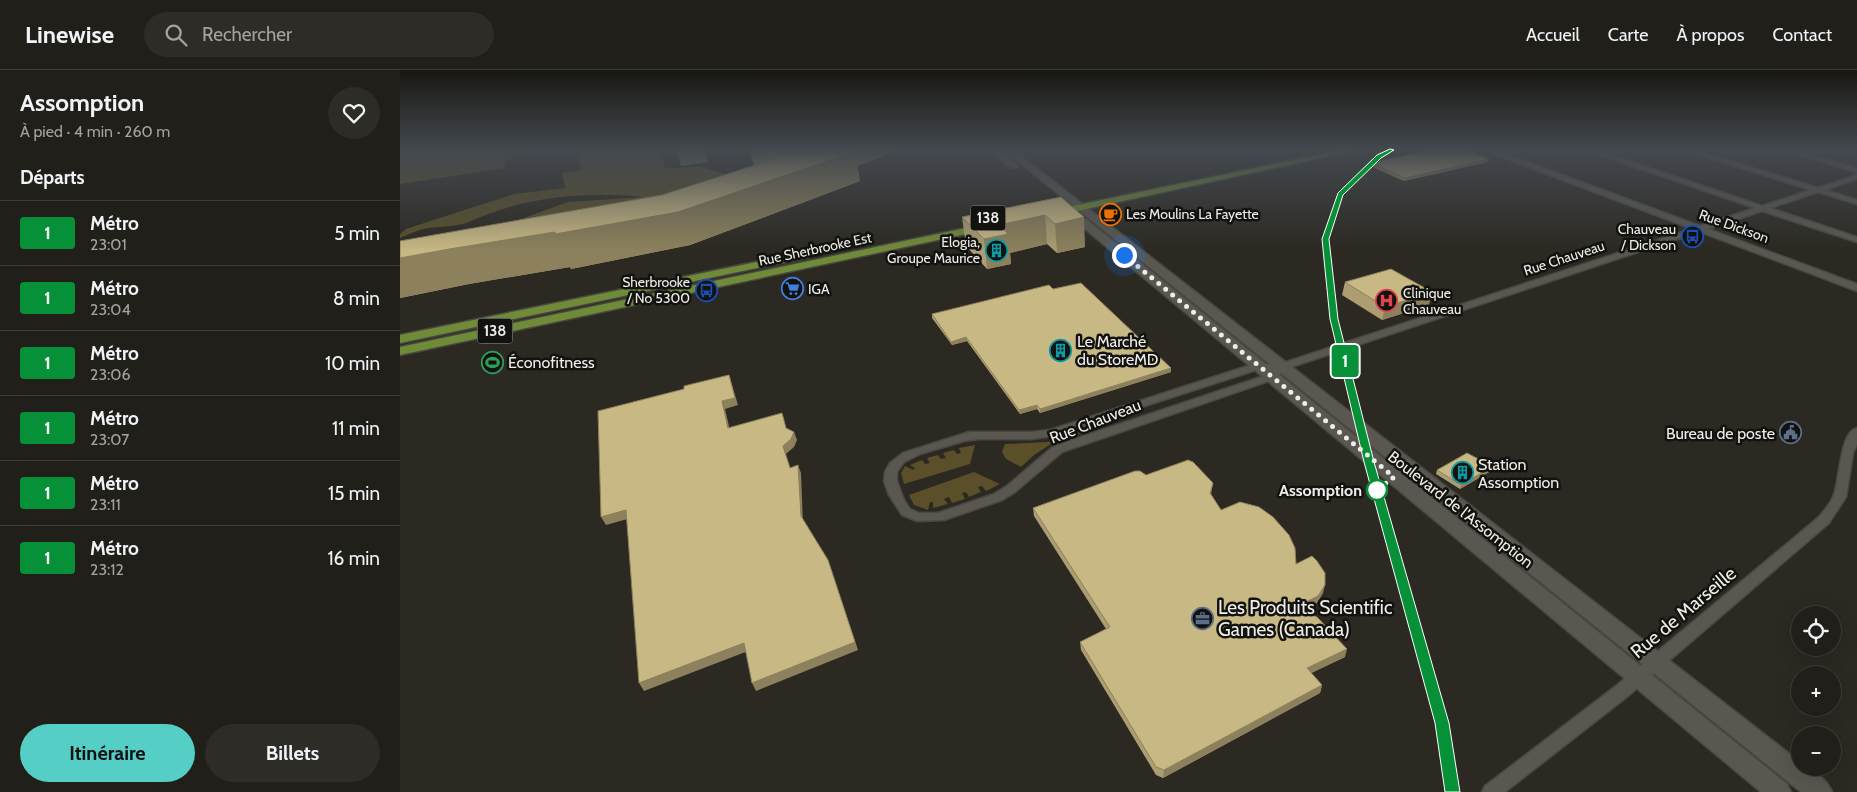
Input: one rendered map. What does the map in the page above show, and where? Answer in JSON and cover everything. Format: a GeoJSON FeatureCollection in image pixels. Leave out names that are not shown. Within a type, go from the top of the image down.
{"type":"FeatureCollection","features":[{"type":"Feature","properties":{"kind":"main road"},"geometry":{"type":"LineString","coordinates":[[1044,211],[1169,184]]}},
{"type":"Feature","properties":{"kind":"main road"},"geometry":{"type":"LineString","coordinates":[[1071,205],[1180,184]]}},
{"type":"Feature","properties":{"kind":"main road","name":"Rue Sherbrooke Est"},"geometry":{"type":"LineString","coordinates":[[400,339],[986,219]]}},
{"type":"Feature","properties":{"kind":"main road","name":"Rue Sherbrooke Est"},"geometry":{"type":"LineString","coordinates":[[400,351],[1000,224]]}},
{"type":"Feature","properties":{"kind":"street","name":"Boulevard de l'Assomption"},"geometry":{"type":"LineString","coordinates":[[1041,184],[1107,227],[1270,370],[1638,678],[1779,792]]}},
{"type":"Feature","properties":{"kind":"street","name":"Boulevard de l'Assomption"},"geometry":{"type":"LineString","coordinates":[[1047,184],[1071,205],[1094,230],[1270,370],[1656,663],[1820,792]]}},
{"type":"Feature","properties":{"kind":"street","name":"Rue Dickson"},"geometry":{"type":"LineString","coordinates":[[1578,184],[1857,288]]}},
{"type":"Feature","properties":{"kind":"street"},"geometry":{"type":"LineString","coordinates":[[1690,184],[1857,240]]}},
{"type":"Feature","properties":{"kind":"street"},"geometry":{"type":"LineString","coordinates":[[1798,184],[1857,202]]}},
{"type":"Feature","properties":{"kind":"street","name":"Rue Chauveau"},"geometry":{"type":"LineString","coordinates":[[1270,370],[1058,449],[1006,493],[946,515],[923,517],[906,512],[888,481],[893,466],[903,458],[917,452],[966,437],[1036,436],[1052,433],[1270,370],[1837,184]]}},
{"type":"Feature","properties":{"kind":"street"},"geometry":{"type":"LineString","coordinates":[[1094,230],[1107,227]]}},
{"type":"Feature","properties":{"kind":"street","name":"Rue de Marseille"},"geometry":{"type":"LineString","coordinates":[[1490,792],[1638,678],[1824,520],[1840,497],[1847,453],[1857,431]]}},
{"type":"Feature","properties":{"kind":"shaded area"},"geometry":{"type":"Polygon","coordinates":[[[564,184],[733,184],[736,194],[499,227],[568,202],[644,197],[600,195],[556,198],[512,206],[466,223],[422,229],[400,238],[400,234],[406,229],[514,194],[565,188],[564,184]]]}},
{"type":"Feature","properties":{"kind":"shaded area"},"geometry":{"type":"Polygon","coordinates":[[[1093,428],[1051,444],[1034,455],[1021,467],[1006,459],[1002,452],[1005,444],[1048,442],[1093,428]]]}},
{"type":"Feature","properties":{"kind":"shaded area"},"geometry":{"type":"Polygon","coordinates":[[[975,445],[970,464],[904,484],[901,473],[905,466],[913,470],[915,468],[910,465],[922,460],[925,464],[930,463],[927,458],[938,455],[941,459],[946,458],[943,453],[954,450],[957,454],[961,453],[959,448],[975,445]]]}},
{"type":"Feature","properties":{"kind":"shaded area"},"geometry":{"type":"Polygon","coordinates":[[[974,472],[1000,484],[986,491],[982,486],[978,487],[981,492],[969,497],[966,492],[962,493],[965,499],[952,503],[949,497],[944,499],[948,504],[933,508],[933,502],[930,502],[928,510],[914,505],[909,495],[974,472]]]}},
{"type":"Feature","properties":{"kind":"building"},"geometry":{"type":"Polygon","coordinates":[[[697,184],[761,184],[678,212],[555,234],[555,232],[400,258],[400,241],[662,195],[697,184]]]}},
{"type":"Feature","properties":{"kind":"building"},"geometry":{"type":"Polygon","coordinates":[[[1061,197],[1084,217],[1055,224],[1045,215],[999,225],[1008,234],[984,239],[962,217],[1061,197]]]}},
{"type":"Feature","properties":{"kind":"building"},"geometry":{"type":"Polygon","coordinates":[[[1391,269],[1432,292],[1385,307],[1345,282],[1391,269]]]}},
{"type":"Feature","properties":{"kind":"building","name":"Le Marché du StoreMD"},"geometry":{"type":"Polygon","coordinates":[[[1081,283],[1171,368],[1040,409],[1037,405],[1019,410],[966,337],[951,342],[932,314],[1049,285],[1053,289],[1081,283]]]}},
{"type":"Feature","properties":{"kind":"building"},"geometry":{"type":"Polygon","coordinates":[[[729,375],[735,398],[722,401],[728,428],[782,413],[786,428],[794,432],[791,439],[783,446],[790,468],[798,465],[801,516],[828,560],[855,642],[752,683],[744,643],[639,683],[626,510],[601,517],[598,411],[684,389],[684,386],[729,375]]]}},
{"type":"Feature","properties":{"kind":"building","name":"Station Assomption"},"geometry":{"type":"Polygon","coordinates":[[[1467,453],[1486,463],[1484,464],[1490,468],[1461,485],[1437,470],[1467,453]]]}},
{"type":"Feature","properties":{"kind":"building","name":"Les Produits Scientific Games (Canada)"},"geometry":{"type":"Polygon","coordinates":[[[1188,460],[1193,462],[1213,483],[1210,493],[1221,510],[1240,502],[1259,507],[1273,517],[1289,535],[1295,548],[1296,564],[1312,556],[1317,561],[1325,573],[1325,585],[1318,596],[1294,608],[1317,617],[1347,649],[1307,668],[1322,685],[1164,770],[1156,767],[1080,642],[1110,627],[1033,508],[1135,471],[1140,471],[1146,475],[1188,460]]]}},
{"type":"Feature","properties":{"kind":"metro line","name":"1"},"geometry":{"type":"LineString","coordinates":[[1351,184],[1340,194],[1325,239],[1334,319],[1369,462],[1442,723],[1453,792]]}},
{"type":"Feature","properties":{"kind":"place","name":"Les Moulins La Fayette"},"geometry":{"type":"Point","coordinates":[1110,214]}},
{"type":"Feature","properties":{"kind":"place","name":"Chauveau / Dickson"},"geometry":{"type":"Point","coordinates":[1692,237]}},
{"type":"Feature","properties":{"kind":"place","name":"Elogia, Groupe Maurice"},"geometry":{"type":"Point","coordinates":[996,250]}},
{"type":"Feature","properties":{"kind":"place","name":"IGA"},"geometry":{"type":"Point","coordinates":[792,289]}},
{"type":"Feature","properties":{"kind":"place","name":"Sherbrooke / No 5300"},"geometry":{"type":"Point","coordinates":[706,290]}},
{"type":"Feature","properties":{"kind":"place","name":"Clinique Chauveau"},"geometry":{"type":"Point","coordinates":[1387,301]}},
{"type":"Feature","properties":{"kind":"place","name":"Le Marché du StoreMD"},"geometry":{"type":"Point","coordinates":[1061,350]}},
{"type":"Feature","properties":{"kind":"place","name":"Éconofitness"},"geometry":{"type":"Point","coordinates":[492,362]}},
{"type":"Feature","properties":{"kind":"place","name":"Bureau de poste"},"geometry":{"type":"Point","coordinates":[1791,433]}},
{"type":"Feature","properties":{"kind":"place","name":"Station Assomption"},"geometry":{"type":"Point","coordinates":[1462,473]}},
{"type":"Feature","properties":{"kind":"place","name":"Assomption"},"geometry":{"type":"Point","coordinates":[1377,490]}},
{"type":"Feature","properties":{"kind":"place","name":"Les Produits Scientific Games (Canada)"},"geometry":{"type":"Point","coordinates":[1202,618]}},
{"type":"Feature","properties":{"kind":"route"},"geometry":{"type":"LineString","coordinates":[[1124,255],[1394,477],[1377,490]]}}]}
